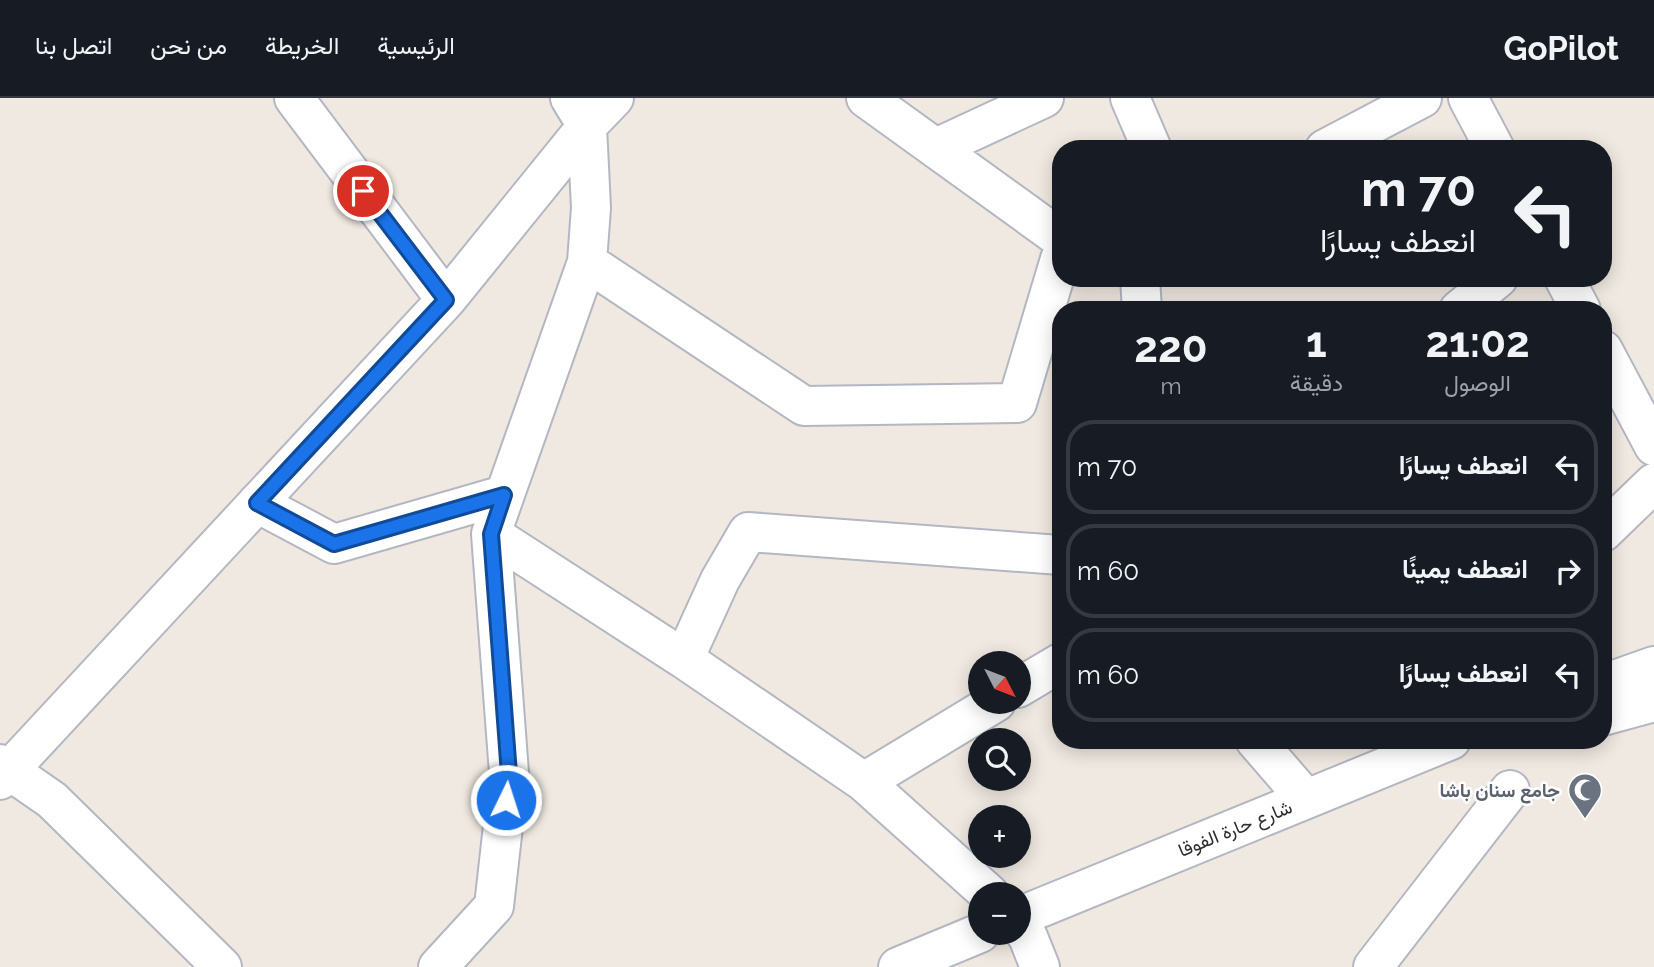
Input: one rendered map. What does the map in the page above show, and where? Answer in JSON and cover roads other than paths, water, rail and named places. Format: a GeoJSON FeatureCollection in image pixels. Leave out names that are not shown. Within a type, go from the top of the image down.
{"type":"FeatureCollection","features":[{"type":"Feature","properties":{"kind":"street"},"geometry":{"type":"LineString","coordinates":[[295,98],[446,300]]}},
{"type":"Feature","properties":{"kind":"street"},"geometry":{"type":"LineString","coordinates":[[222,967],[52,800],[3,771],[446,300],[579,112],[614,98]]}},
{"type":"Feature","properties":{"kind":"street"},"geometry":{"type":"LineString","coordinates":[[936,148],[1044,98]]}},
{"type":"Feature","properties":{"kind":"street"},"geometry":{"type":"LineString","coordinates":[[1130,98],[1148,140]]}},
{"type":"Feature","properties":{"kind":"street"},"geometry":{"type":"LineString","coordinates":[[1342,140],[1422,98]]}},
{"type":"Feature","properties":{"kind":"street"},"geometry":{"type":"LineString","coordinates":[[1468,98],[1490,140]]}},
{"type":"Feature","properties":{"kind":"street"},"geometry":{"type":"LineString","coordinates":[[885,102],[936,148],[1052,232]]}},
{"type":"Feature","properties":{"kind":"street"},"geometry":{"type":"LineString","coordinates":[[438,967],[494,906],[509,774],[491,534],[587,262],[591,208],[579,112]]}},
{"type":"Feature","properties":{"kind":"street"},"geometry":{"type":"LineString","coordinates":[[587,262],[804,406],[1017,402],[1052,286]]}},
{"type":"Feature","properties":{"kind":"street"},"geometry":{"type":"LineString","coordinates":[[1470,301],[1487,287]]}},
{"type":"Feature","properties":{"kind":"street"},"geometry":{"type":"LineString","coordinates":[[1612,365],[1649,425]]}},
{"type":"Feature","properties":{"kind":"street"},"geometry":{"type":"LineString","coordinates":[[1612,523],[1654,483]]}},
{"type":"Feature","properties":{"kind":"street"},"geometry":{"type":"LineString","coordinates":[[257,503],[334,544],[504,495]]}},
{"type":"Feature","properties":{"kind":"street"},"geometry":{"type":"LineString","coordinates":[[684,659],[720,580],[748,532],[1052,554]]}},
{"type":"Feature","properties":{"kind":"street"},"geometry":{"type":"LineString","coordinates":[[491,534],[684,659],[864,782],[976,882]]}},
{"type":"Feature","properties":{"kind":"street"},"geometry":{"type":"LineString","coordinates":[[1612,681],[1654,666]]}},
{"type":"Feature","properties":{"kind":"street"},"geometry":{"type":"LineString","coordinates":[[1031,680],[1052,668]]}},
{"type":"Feature","properties":{"kind":"street"},"geometry":{"type":"LineString","coordinates":[[1612,714],[1654,702]]}},
{"type":"Feature","properties":{"kind":"street"},"geometry":{"type":"LineString","coordinates":[[864,782],[976,714]]}},
{"type":"Feature","properties":{"kind":"street"},"geometry":{"type":"LineString","coordinates":[[1263,749],[1306,799]]}},
{"type":"Feature","properties":{"kind":"street","name":"شارع حارة الفوقا"},"geometry":{"type":"LineString","coordinates":[[1031,911],[1429,749]]}},
{"type":"Feature","properties":{"kind":"street"},"geometry":{"type":"LineString","coordinates":[[1373,967],[1510,790]]}},
{"type":"Feature","properties":{"kind":"street"},"geometry":{"type":"LineString","coordinates":[[898,967],[968,938]]}},
{"type":"Feature","properties":{"kind":"street"},"geometry":{"type":"LineString","coordinates":[[1031,944],[1040,967]]}},
{"type":"Feature","properties":{"kind":"place","name":"جامع سنان باشا"},"geometry":{"type":"Point","coordinates":[1585,820]}}]}
